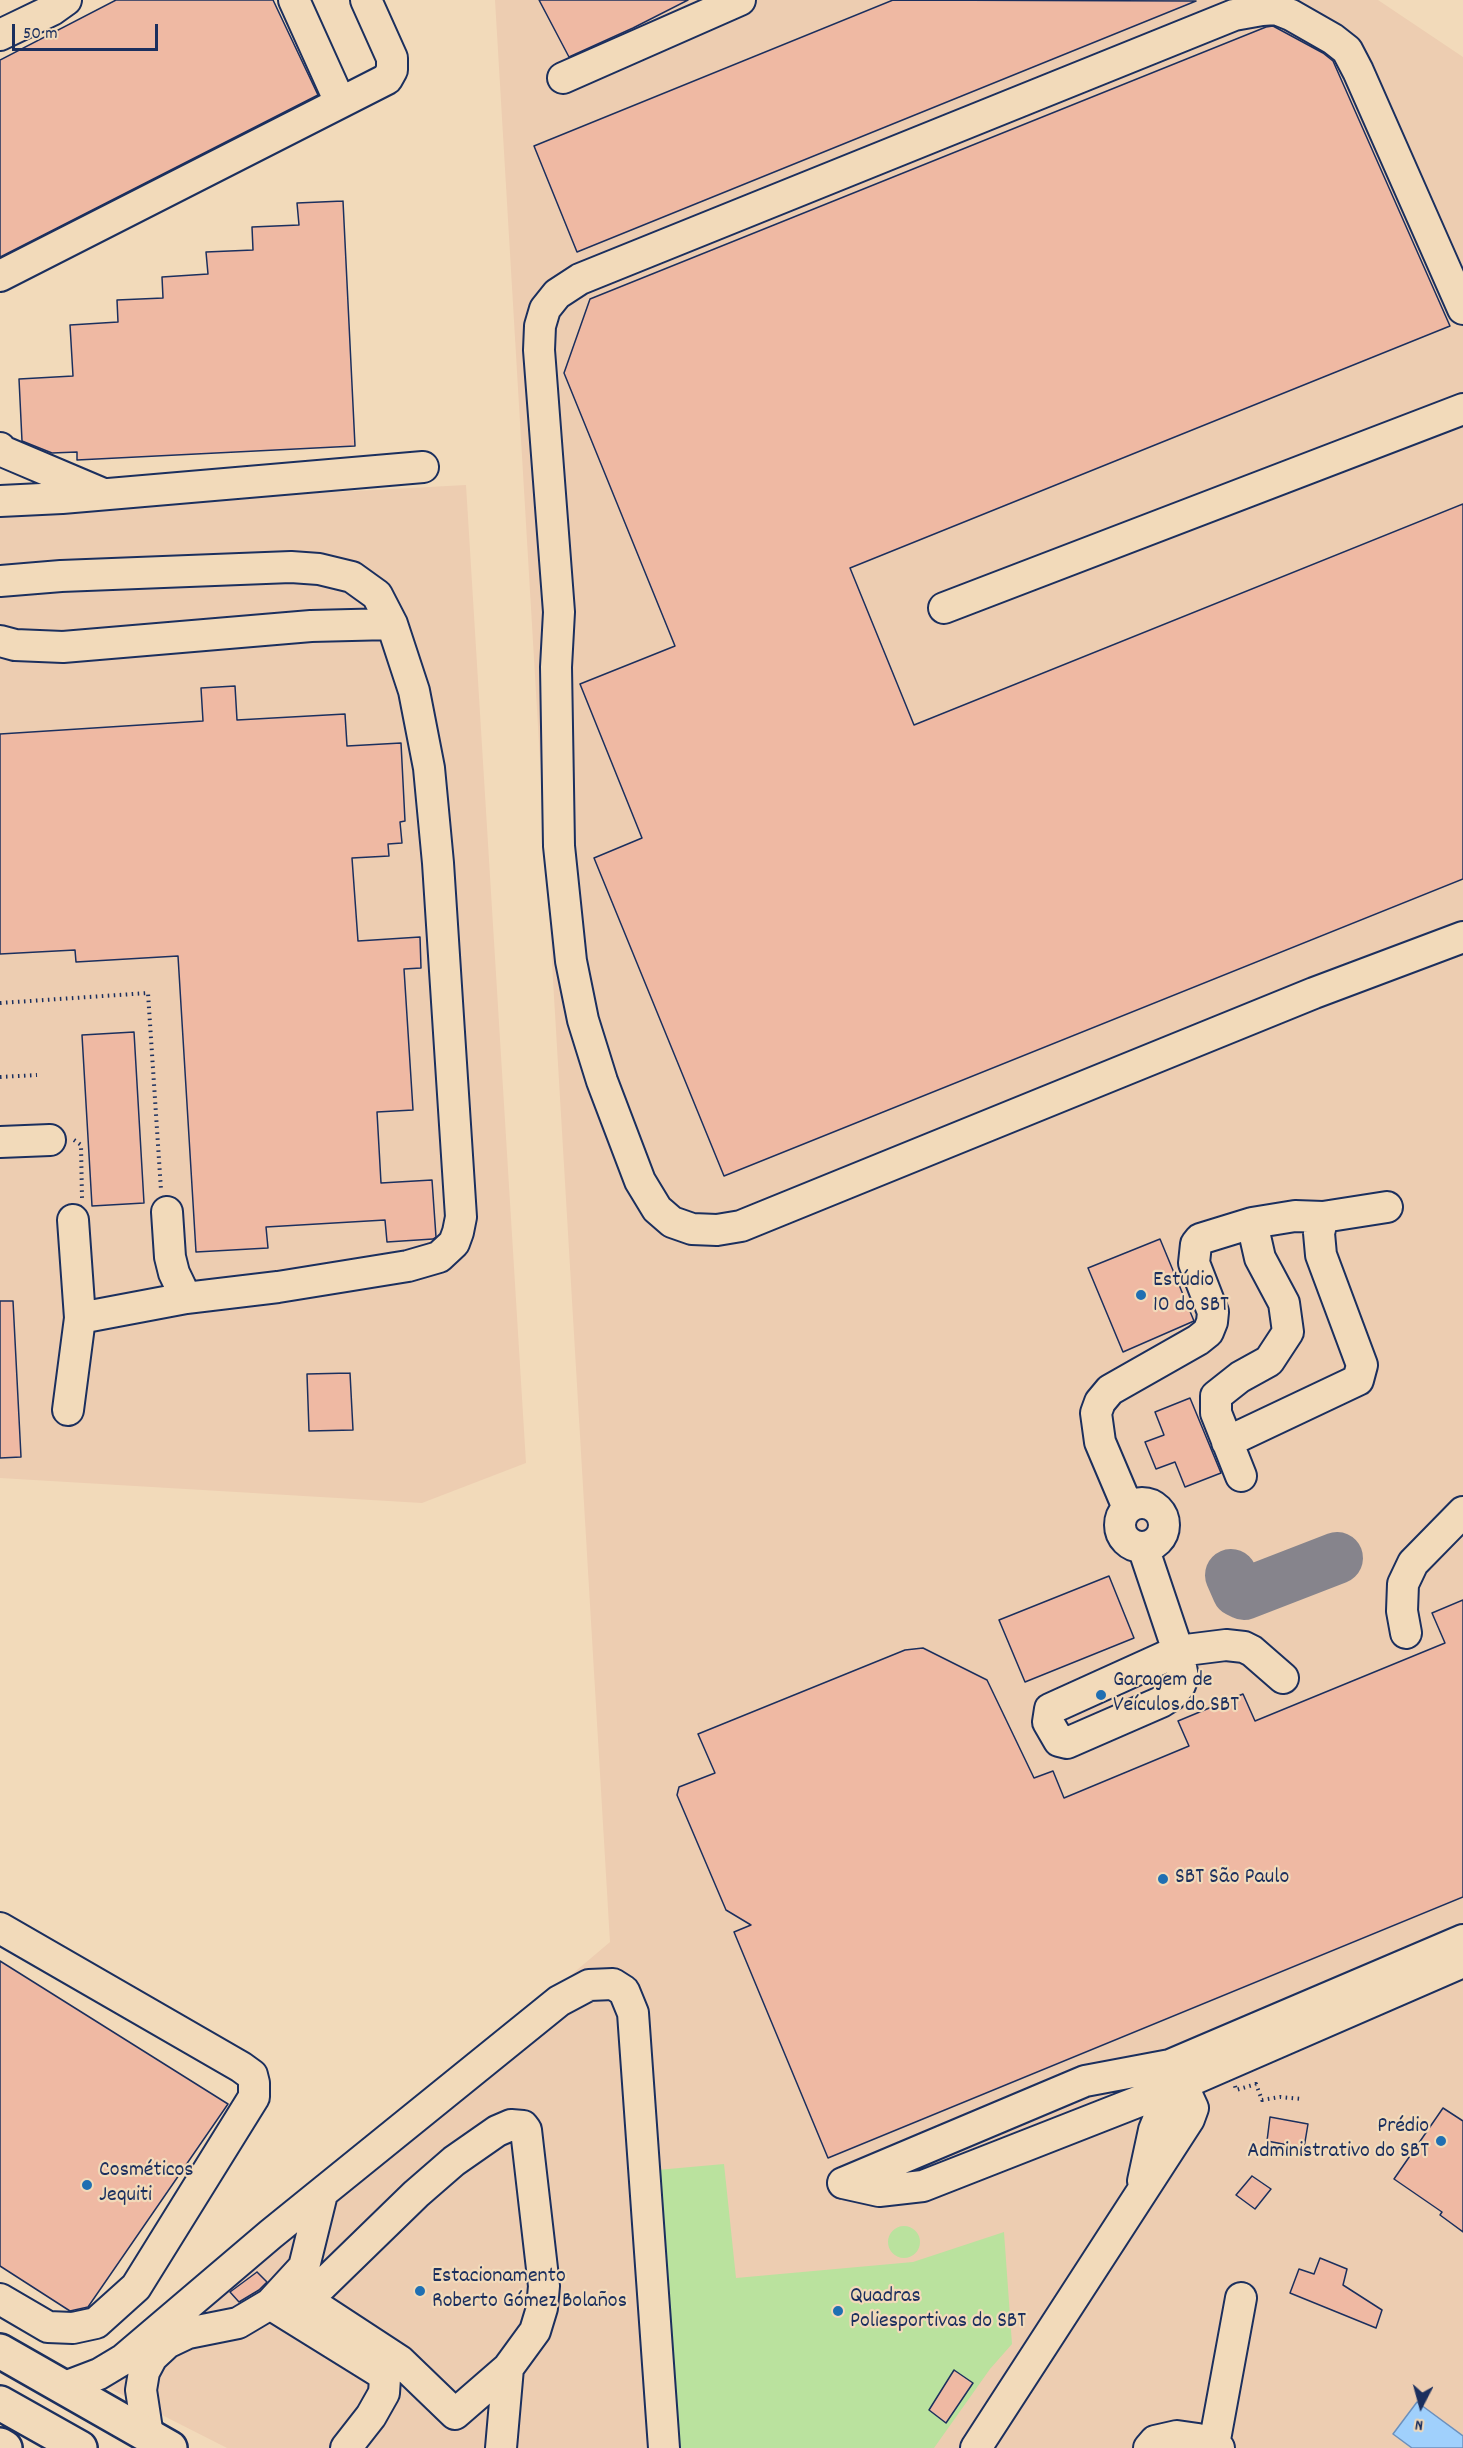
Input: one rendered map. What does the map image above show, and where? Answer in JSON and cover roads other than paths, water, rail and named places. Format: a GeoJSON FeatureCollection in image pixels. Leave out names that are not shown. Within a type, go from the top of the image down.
{"type":"FeatureCollection","features":[{"type":"Feature","properties":{"kind":"main road"},"geometry":{"type":"LineString","coordinates":[[0,2351],[159,2442]]}},
{"type":"Feature","properties":{"kind":"main road"},"geometry":{"type":"LineString","coordinates":[[0,2403],[80,2448]]}},
{"type":"Feature","properties":{"kind":"main road"},"geometry":{"type":"LineString","coordinates":[[0,2445],[5,2448]]}},
{"type":"Feature","properties":{"kind":"lane"},"geometry":{"type":"LineString","coordinates":[[0,34],[52,10],[66,0]]}},
{"type":"Feature","properties":{"kind":"lane"},"geometry":{"type":"LineString","coordinates":[[294,0],[340,102]]}},
{"type":"Feature","properties":{"kind":"lane"},"geometry":{"type":"LineString","coordinates":[[0,276],[387,79],[392,70],[392,58],[366,0]]}},
{"type":"Feature","properties":{"kind":"lane"},"geometry":{"type":"LineString","coordinates":[[563,78],[740,0]]}},
{"type":"Feature","properties":{"kind":"lane"},"geometry":{"type":"LineString","coordinates":[[1463,309],[1347,50],[1333,39],[1276,9],[1234,15],[580,279],[556,294],[545,309],[540,326],[539,350],[559,612],[556,667],[559,846],[571,961],[583,1020],[602,1081],[640,1181],[657,1209],[672,1222],[700,1230],[741,1226],[1314,993],[1463,938]]}},
{"type":"Feature","properties":{"kind":"lane"},"geometry":{"type":"LineString","coordinates":[[944,608],[1463,409]]}},
{"type":"Feature","properties":{"kind":"lane"},"geometry":{"type":"LineString","coordinates":[[0,448],[2,451],[104,494]]}},
{"type":"Feature","properties":{"kind":"lane"},"geometry":{"type":"LineString","coordinates":[[0,501],[423,467]]}},
{"type":"Feature","properties":{"kind":"lane"},"geometry":{"type":"LineString","coordinates":[[0,581],[62,576],[291,567],[319,569],[352,577],[377,595],[392,624],[414,691],[430,780],[441,898],[461,1217],[459,1232],[453,1243],[439,1257],[408,1266],[279,1287],[186,1298],[80,1318]]}},
{"type":"Feature","properties":{"kind":"lane"},"geometry":{"type":"LineString","coordinates":[[0,641],[15,645],[63,647],[310,626],[392,624]]}},
{"type":"Feature","properties":{"kind":"lane"},"geometry":{"type":"LineString","coordinates":[[0,1142],[50,1140]]}},
{"type":"Feature","properties":{"kind":"lane"},"geometry":{"type":"LineString","coordinates":[[160,1201],[174,1273],[186,1298]]}},
{"type":"Feature","properties":{"kind":"lane"},"geometry":{"type":"LineString","coordinates":[[1283,1678],[1252,1651],[1244,1647],[1226,1645],[1179,1651],[1143,1547],[1150,1547],[1159,1539],[1164,1526],[1163,1518],[1156,1506],[1151,1504],[1137,1502],[1128,1508],[1100,1442],[1096,1413],[1100,1402],[1110,1390],[1208,1332],[1213,1312],[1194,1263],[1200,1239],[1252,1222],[1276,1218],[1323,1217],[1387,1207]]}},
{"type":"Feature","properties":{"kind":"lane"},"geometry":{"type":"LineString","coordinates":[[1227,1442],[1358,1380],[1362,1365],[1357,1348],[1321,1255],[1319,1233],[1323,1217]]}},
{"type":"Feature","properties":{"kind":"lane"},"geometry":{"type":"LineString","coordinates":[[68,1410],[80,1318],[73,1220]]}},
{"type":"Feature","properties":{"kind":"lane"},"geometry":{"type":"LineString","coordinates":[[1241,1476],[1216,1413],[1216,1396],[1240,1377],[1269,1361],[1288,1332],[1284,1303],[1260,1258],[1252,1222]]}},
{"type":"Feature","properties":{"kind":"lane"},"geometry":{"type":"LineString","coordinates":[[1406,1633],[1402,1611],[1403,1584],[1413,1563],[1459,1527]]}},
{"type":"Feature","properties":{"kind":"lane"},"geometry":{"type":"LineString","coordinates":[[0,1928],[241,2067],[252,2075],[254,2083],[254,2097],[136,2287],[96,2323],[72,2328],[48,2327],[0,2299]]}},
{"type":"Feature","properties":{"kind":"lane"},"geometry":{"type":"LineString","coordinates":[[1463,1940],[1174,2076],[923,2186],[879,2191],[843,2183],[1085,2081],[1174,2076],[1463,1962]]}},
{"type":"Feature","properties":{"kind":"lane"},"geometry":{"type":"LineString","coordinates":[[65,2387],[99,2374],[124,2359],[271,2234],[560,2001],[589,1985],[613,1984],[624,1991],[630,2000],[633,2013],[664,2448]]}},
{"type":"Feature","properties":{"kind":"lane"},"geometry":{"type":"LineString","coordinates":[[976,2448],[1140,2196],[1154,2130],[1174,2076]]}},
{"type":"Feature","properties":{"kind":"lane"},"geometry":{"type":"LineString","coordinates":[[159,2442],[141,2390],[144,2372],[152,2357],[166,2343],[188,2333],[238,2323],[292,2290],[416,2194],[454,2161],[497,2131],[511,2125],[523,2126],[526,2130],[543,2297],[542,2308],[535,2331],[508,2368],[455,2414],[400,2361],[292,2290]]}},
{"type":"Feature","properties":{"kind":"lane"},"geometry":{"type":"LineString","coordinates":[[292,2290],[322,2194]]}},
{"type":"Feature","properties":{"kind":"lane"},"geometry":{"type":"LineString","coordinates":[[271,2234],[292,2290],[385,2378],[384,2393],[346,2448]]}},
{"type":"Feature","properties":{"kind":"lane"},"geometry":{"type":"LineString","coordinates":[[1149,2448],[1155,2441],[1177,2436],[1216,2446],[1240,2298]]}},
{"type":"Feature","properties":{"kind":"lane"},"geometry":{"type":"LineString","coordinates":[[501,2448],[508,2368]]}},
{"type":"Feature","properties":{"kind":"water"},"geometry":{"type":"Polygon","coordinates":[[[1417,2402],[1463,2436],[1463,2448],[1412,2448],[1393,2434],[1417,2402]]]}},
{"type":"Feature","properties":{"kind":"place","name":"Estúdio 10 do SBT"},"geometry":{"type":"Point","coordinates":[1141,1295]}},
{"type":"Feature","properties":{"kind":"place","name":"Garagem de Veículos do SBT"},"geometry":{"type":"Point","coordinates":[1101,1695]}},
{"type":"Feature","properties":{"kind":"place","name":"SBT São Paulo"},"geometry":{"type":"Point","coordinates":[1163,1879]}},
{"type":"Feature","properties":{"kind":"place","name":"Prédio Administrativo do SBT"},"geometry":{"type":"Point","coordinates":[1441,2141]}},
{"type":"Feature","properties":{"kind":"place","name":"Cosméticos Jequiti"},"geometry":{"type":"Point","coordinates":[87,2185]}},
{"type":"Feature","properties":{"kind":"place","name":"Estacionamento Roberto Gómez Bolaños"},"geometry":{"type":"Point","coordinates":[420,2291]}},
{"type":"Feature","properties":{"kind":"place","name":"Quadras Poliesportivas do SBT"},"geometry":{"type":"Point","coordinates":[838,2311]}}]}
